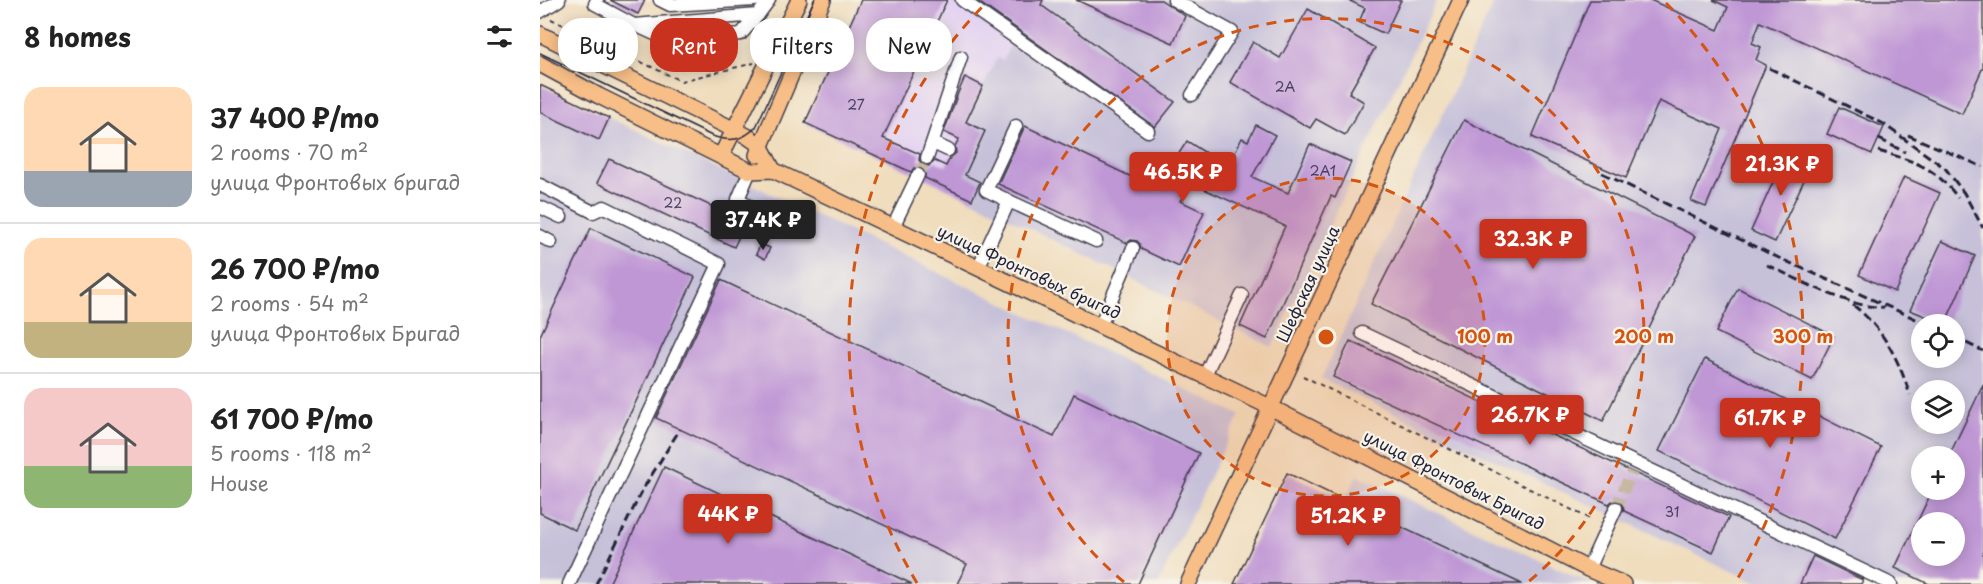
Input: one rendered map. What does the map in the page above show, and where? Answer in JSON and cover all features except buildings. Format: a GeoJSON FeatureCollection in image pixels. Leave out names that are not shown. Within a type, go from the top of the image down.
{"type":"FeatureCollection","features":[{"type":"Feature","properties":{"kind":"main road"},"geometry":{"type":"LineString","coordinates":[[721,156],[800,0]]}},
{"type":"Feature","properties":{"kind":"main road","name":"Шефская улица"},"geometry":{"type":"LineString","coordinates":[[1188,584],[1461,0]]}},
{"type":"Feature","properties":{"kind":"main road"},"geometry":{"type":"LineString","coordinates":[[750,171],[821,4]]}},
{"type":"Feature","properties":{"kind":"main road"},"geometry":{"type":"LineString","coordinates":[[540,34],[733,129],[760,146],[773,170]]}},
{"type":"Feature","properties":{"kind":"main road","name":"улица Фронтовых бригад"},"geometry":{"type":"LineString","coordinates":[[540,64],[750,171],[773,170],[1270,407]]}},
{"type":"Feature","properties":{"kind":"main road","name":"улица Фронтовых Бригад"},"geometry":{"type":"LineString","coordinates":[[1270,407],[1623,584]]}},
{"type":"Feature","properties":{"kind":"lane"},"geometry":{"type":"LineString","coordinates":[[543,0],[543,13]]}},
{"type":"Feature","properties":{"kind":"lane"},"geometry":{"type":"LineString","coordinates":[[543,13],[560,0]]}},
{"type":"Feature","properties":{"kind":"lane"},"geometry":{"type":"LineString","coordinates":[[671,18],[665,3],[755,0]]}},
{"type":"Feature","properties":{"kind":"lane"},"geometry":{"type":"LineString","coordinates":[[638,26],[670,41],[741,34],[769,0]]}},
{"type":"Feature","properties":{"kind":"lane"},"geometry":{"type":"LineString","coordinates":[[800,0],[821,4]]}},
{"type":"Feature","properties":{"kind":"lane"},"geometry":{"type":"LineString","coordinates":[[962,0],[1148,131]]}},
{"type":"Feature","properties":{"kind":"lane"},"geometry":{"type":"LineString","coordinates":[[1174,0],[1232,32],[1192,95]]}},
{"type":"Feature","properties":{"kind":"lane"},"geometry":{"type":"LineString","coordinates":[[592,1],[623,18]]}},
{"type":"Feature","properties":{"kind":"lane"},"geometry":{"type":"LineString","coordinates":[[722,18],[758,15]]}},
{"type":"Feature","properties":{"kind":"lane"},"geometry":{"type":"LineString","coordinates":[[927,158],[961,57]]}},
{"type":"Feature","properties":{"kind":"lane"},"geometry":{"type":"LineString","coordinates":[[1016,126],[986,190],[1096,241]]}},
{"type":"Feature","properties":{"kind":"lane"},"geometry":{"type":"LineString","coordinates":[[933,143],[948,150]]}},
{"type":"Feature","properties":{"kind":"lane"},"geometry":{"type":"LineString","coordinates":[[747,204],[738,200],[750,171]]}},
{"type":"Feature","properties":{"kind":"lane"},"geometry":{"type":"LineString","coordinates":[[893,227],[918,175]]}},
{"type":"Feature","properties":{"kind":"lane"},"geometry":{"type":"LineString","coordinates":[[540,185],[593,212],[604,207],[719,264],[569,584]]}},
{"type":"Feature","properties":{"kind":"lane"},"geometry":{"type":"LineString","coordinates":[[978,268],[1009,201]]}},
{"type":"Feature","properties":{"kind":"lane"},"geometry":{"type":"LineString","coordinates":[[540,207],[561,217]]}},
{"type":"Feature","properties":{"kind":"lane"},"geometry":{"type":"LineString","coordinates":[[1100,326],[1133,248]]}},
{"type":"Feature","properties":{"kind":"lane"},"geometry":{"type":"LineString","coordinates":[[1204,375],[1242,295]]}},
{"type":"Feature","properties":{"kind":"lane"},"geometry":{"type":"LineString","coordinates":[[1362,333],[1634,468],[1878,581],[1891,584]]}},
{"type":"Feature","properties":{"kind":"lane"},"geometry":{"type":"LineString","coordinates":[[1588,568],[1616,508]]}},
{"type":"Feature","properties":{"kind":"path"},"geometry":{"type":"LineString","coordinates":[[543,13],[681,81],[750,64]]}},
{"type":"Feature","properties":{"kind":"path"},"geometry":{"type":"LineString","coordinates":[[1303,376],[1592,520]]}},
{"type":"Feature","properties":{"kind":"shaded area"},"geometry":{"type":"Polygon","coordinates":[[[861,0],[949,0],[1011,43],[1003,61],[997,59],[946,166],[980,182],[972,200],[805,123],[828,72],[854,72],[853,18],[861,0]]]}},
{"type":"Feature","properties":{"kind":"shaded area"},"geometry":{"type":"Polygon","coordinates":[[[949,0],[1437,0],[1272,347],[972,200],[980,182],[965,175],[985,132],[966,122],[997,58],[1003,61],[1011,43],[949,0]]]}},
{"type":"Feature","properties":{"kind":"shaded area"},"geometry":{"type":"Polygon","coordinates":[[[1495,0],[1983,0],[1983,584],[1759,584],[1321,379],[1495,0]]]}},
{"type":"Feature","properties":{"kind":"shaded area"},"geometry":{"type":"Polygon","coordinates":[[[540,85],[1240,415],[1158,584],[540,584],[540,85]]]}},
{"type":"Feature","properties":{"kind":"shaded area"},"geometry":{"type":"Polygon","coordinates":[[[1287,473],[1345,501],[1357,475],[1591,584],[1234,584],[1287,473]]]}},
{"type":"Feature","properties":{"kind":"tunnel"},"geometry":{"type":"LineString","coordinates":[[918,175],[927,158]]}},
{"type":"Feature","properties":{"kind":"tunnel"},"geometry":{"type":"LineString","coordinates":[[1616,508],[1632,472]]}},
{"type":"Feature","properties":{"kind":"tram line"},"geometry":{"type":"LineString","coordinates":[[540,53],[712,136],[736,139],[756,127],[814,0]]}},
{"type":"Feature","properties":{"kind":"railway"},"geometry":{"type":"LineString","coordinates":[[1769,68],[1882,123],[1945,168],[1964,193],[1983,228]]}},
{"type":"Feature","properties":{"kind":"railway"},"geometry":{"type":"LineString","coordinates":[[1908,135],[1983,167]]}},
{"type":"Feature","properties":{"kind":"railway"},"geometry":{"type":"LineString","coordinates":[[1879,139],[1905,152]]}},
{"type":"Feature","properties":{"kind":"railway"},"geometry":{"type":"LineString","coordinates":[[1878,151],[1922,166],[1940,179],[1958,198]]}},
{"type":"Feature","properties":{"kind":"railway"},"geometry":{"type":"LineString","coordinates":[[1602,173],[1779,258],[1911,317]]}},
{"type":"Feature","properties":{"kind":"railway"},"geometry":{"type":"LineString","coordinates":[[1767,265],[1857,304],[1884,307]]}},
{"type":"Feature","properties":{"kind":"railway"},"geometry":{"type":"LineString","coordinates":[[1853,305],[1873,324],[1889,346],[1901,369],[1910,395]]}},
{"type":"Feature","properties":{"kind":"railway"},"geometry":{"type":"LineString","coordinates":[[1965,342],[1983,351]]}},
{"type":"Feature","properties":{"kind":"railway"},"geometry":{"type":"LineString","coordinates":[[596,584],[643,489],[680,429]]}}]}
